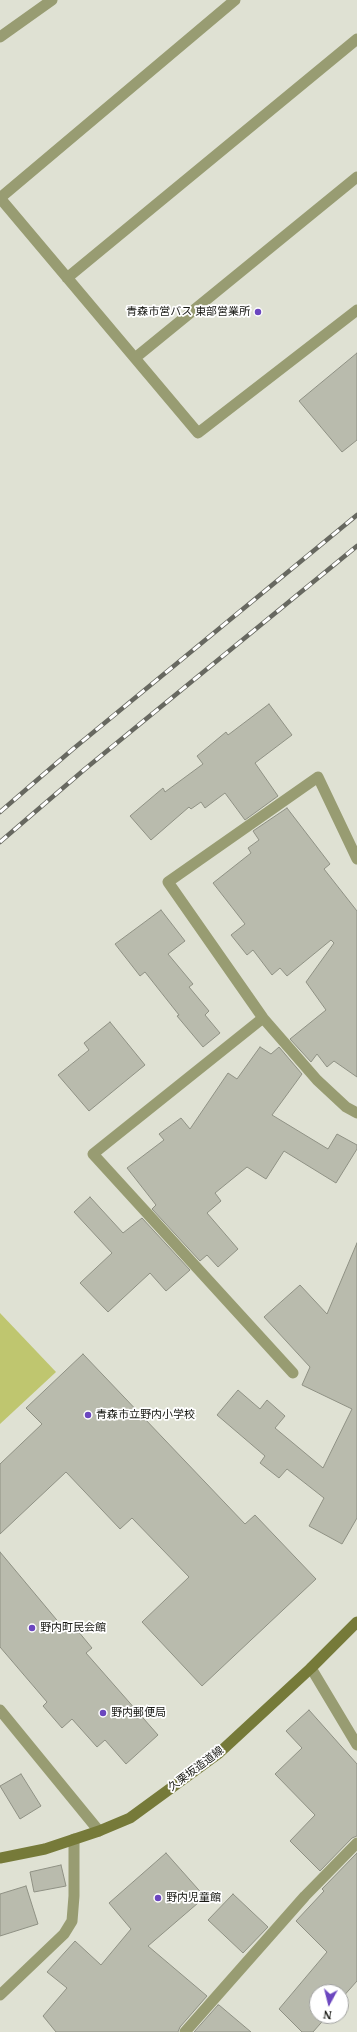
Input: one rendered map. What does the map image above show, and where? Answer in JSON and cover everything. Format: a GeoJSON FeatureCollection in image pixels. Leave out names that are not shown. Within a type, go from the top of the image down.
{"type":"FeatureCollection","features":[{"type":"Feature","properties":{"kind":"main road","name":"久栗坂造道線"},"geometry":{"type":"LineString","coordinates":[[0,1858],[45,1848],[99,1831],[130,1818],[219,1753],[311,1668],[357,1622]]}},
{"type":"Feature","properties":{"kind":"street"},"geometry":{"type":"LineString","coordinates":[[0,38],[52,0]]}},
{"type":"Feature","properties":{"kind":"street"},"geometry":{"type":"LineString","coordinates":[[235,0],[0,198],[198,433],[357,310]]}},
{"type":"Feature","properties":{"kind":"street"},"geometry":{"type":"LineString","coordinates":[[67,278],[357,39]]}},
{"type":"Feature","properties":{"kind":"street"},"geometry":{"type":"LineString","coordinates":[[135,358],[357,177]]}},
{"type":"Feature","properties":{"kind":"street"},"geometry":{"type":"LineString","coordinates":[[357,859],[318,777],[168,882],[263,1018],[317,1080],[346,1107],[357,1113]]}},
{"type":"Feature","properties":{"kind":"street"},"geometry":{"type":"LineString","coordinates":[[263,1018],[93,1154],[293,1373]]}},
{"type":"Feature","properties":{"kind":"street"},"geometry":{"type":"LineString","coordinates":[[311,1668],[357,1745]]}},
{"type":"Feature","properties":{"kind":"street"},"geometry":{"type":"LineString","coordinates":[[0,1710],[99,1831]]}},
{"type":"Feature","properties":{"kind":"street"},"geometry":{"type":"LineString","coordinates":[[0,1995],[64,1934],[72,1921],[74,1896],[74,1839]]}},
{"type":"Feature","properties":{"kind":"street"},"geometry":{"type":"LineString","coordinates":[[185,2032],[305,1896],[357,1843]]}},
{"type":"Feature","properties":{"kind":"green space"},"geometry":{"type":"Polygon","coordinates":[[[0,1313],[56,1372],[0,1424],[0,1313]]]}},
{"type":"Feature","properties":{"kind":"building"},"geometry":{"type":"Polygon","coordinates":[[[357,353],[357,440],[342,452],[299,401],[357,353]]]}},
{"type":"Feature","properties":{"kind":"building"},"geometry":{"type":"Polygon","coordinates":[[[269,704],[292,735],[255,763],[278,796],[245,820],[225,793],[205,808],[201,802],[191,809],[189,807],[151,840],[130,816],[163,788],[165,792],[203,764],[197,756],[226,732],[228,735],[269,704]]]}},
{"type":"Feature","properties":{"kind":"building"},"geometry":{"type":"Polygon","coordinates":[[[287,808],[330,864],[324,869],[357,911],[357,1077],[334,1061],[327,1067],[317,1054],[311,1062],[290,1039],[326,1010],[306,982],[334,943],[331,940],[287,976],[280,968],[272,975],[253,950],[247,955],[231,935],[245,924],[213,883],[251,853],[248,848],[259,840],[253,831],[287,808]]]}},
{"type":"Feature","properties":{"kind":"building"},"geometry":{"type":"Polygon","coordinates":[[[161,910],[185,941],[168,954],[193,984],[189,987],[209,1011],[205,1015],[220,1033],[203,1047],[177,1016],[179,1015],[145,972],[140,976],[115,944],[161,910]]]}},
{"type":"Feature","properties":{"kind":"building"},"geometry":{"type":"Polygon","coordinates":[[[110,1022],[145,1065],[89,1111],[58,1075],[89,1050],[84,1043],[110,1022]]]}},
{"type":"Feature","properties":{"kind":"building"},"geometry":{"type":"Polygon","coordinates":[[[260,1047],[271,1054],[279,1047],[302,1074],[272,1115],[328,1149],[337,1134],[357,1145],[357,1149],[336,1183],[284,1151],[266,1179],[247,1167],[215,1193],[221,1201],[207,1213],[238,1249],[218,1267],[207,1255],[200,1261],[152,1209],[156,1205],[127,1168],[164,1140],[159,1134],[181,1118],[190,1129],[228,1073],[237,1079],[260,1047]]]}},
{"type":"Feature","properties":{"kind":"building"},"geometry":{"type":"Polygon","coordinates":[[[90,1197],[123,1233],[142,1218],[190,1270],[166,1291],[150,1273],[108,1312],[80,1283],[112,1253],[74,1212],[90,1197]]]}},
{"type":"Feature","properties":{"kind":"building"},"geometry":{"type":"Polygon","coordinates":[[[357,1243],[357,1518],[342,1544],[309,1526],[324,1498],[287,1469],[279,1478],[260,1463],[265,1456],[217,1415],[238,1390],[260,1409],[267,1400],[285,1416],[275,1428],[323,1468],[352,1409],[302,1385],[310,1367],[264,1317],[300,1285],[327,1314],[357,1243]]]}},
{"type":"Feature","properties":{"kind":"building"},"geometry":{"type":"Polygon","coordinates":[[[83,1354],[245,1524],[255,1515],[316,1579],[202,1686],[142,1622],[189,1577],[132,1518],[120,1529],[66,1472],[0,1534],[0,1464],[42,1424],[26,1408],[83,1354]]]}},
{"type":"Feature","properties":{"kind":"building"},"geometry":{"type":"Polygon","coordinates":[[[0,1552],[66,1631],[73,1625],[92,1648],[86,1653],[158,1735],[126,1764],[105,1740],[97,1747],[72,1719],[62,1728],[43,1706],[47,1702],[0,1647],[0,1552]]]}},
{"type":"Feature","properties":{"kind":"building"},"geometry":{"type":"Polygon","coordinates":[[[309,1710],[357,1764],[357,1836],[352,1838],[320,1871],[290,1841],[315,1815],[275,1774],[302,1748],[286,1731],[309,1710]]]}},
{"type":"Feature","properties":{"kind":"building"},"geometry":{"type":"Polygon","coordinates":[[[21,1774],[41,1806],[20,1819],[0,1786],[21,1774]]]}},
{"type":"Feature","properties":{"kind":"building"},"geometry":{"type":"Polygon","coordinates":[[[166,1853],[205,1897],[148,1946],[207,1996],[180,2027],[178,2032],[56,2032],[43,2016],[67,1988],[47,1972],[75,1941],[101,1965],[131,1929],[109,1903],[166,1853]]]}},
{"type":"Feature","properties":{"kind":"building"},"geometry":{"type":"Polygon","coordinates":[[[357,1853],[357,1981],[349,1990],[349,1984],[309,1984],[309,2024],[320,2024],[313,2032],[302,2032],[279,2009],[327,1952],[296,1921],[324,1891],[322,1889],[357,1853]]]}},
{"type":"Feature","properties":{"kind":"building"},"geometry":{"type":"Polygon","coordinates":[[[61,1865],[66,1886],[34,1892],[30,1872],[61,1865]]]}},
{"type":"Feature","properties":{"kind":"building"},"geometry":{"type":"Polygon","coordinates":[[[26,1886],[38,1924],[0,1936],[0,1894],[26,1886]]]}},
{"type":"Feature","properties":{"kind":"building"},"geometry":{"type":"Polygon","coordinates":[[[233,1894],[268,1927],[243,1953],[208,1920],[233,1894]]]}},
{"type":"Feature","properties":{"kind":"building"},"geometry":{"type":"Polygon","coordinates":[[[219,2005],[251,2032],[194,2032],[219,2005]]]}},
{"type":"Feature","properties":{"kind":"railway"},"geometry":{"type":"LineString","coordinates":[[0,812],[73,749],[357,515]]}},
{"type":"Feature","properties":{"kind":"railway"},"geometry":{"type":"LineString","coordinates":[[0,842],[85,769],[357,546]]}},
{"type":"Feature","properties":{"kind":"place","name":"青森市営バス 東部営業所"},"geometry":{"type":"Point","coordinates":[258,312]}},
{"type":"Feature","properties":{"kind":"place","name":"青森市立野内小学校"},"geometry":{"type":"Point","coordinates":[88,1415]}},
{"type":"Feature","properties":{"kind":"place","name":"野内町民会館"},"geometry":{"type":"Point","coordinates":[32,1628]}},
{"type":"Feature","properties":{"kind":"place","name":"野内郵便局"},"geometry":{"type":"Point","coordinates":[103,1713]}},
{"type":"Feature","properties":{"kind":"place","name":"野内児童館"},"geometry":{"type":"Point","coordinates":[158,1898]}}]}
